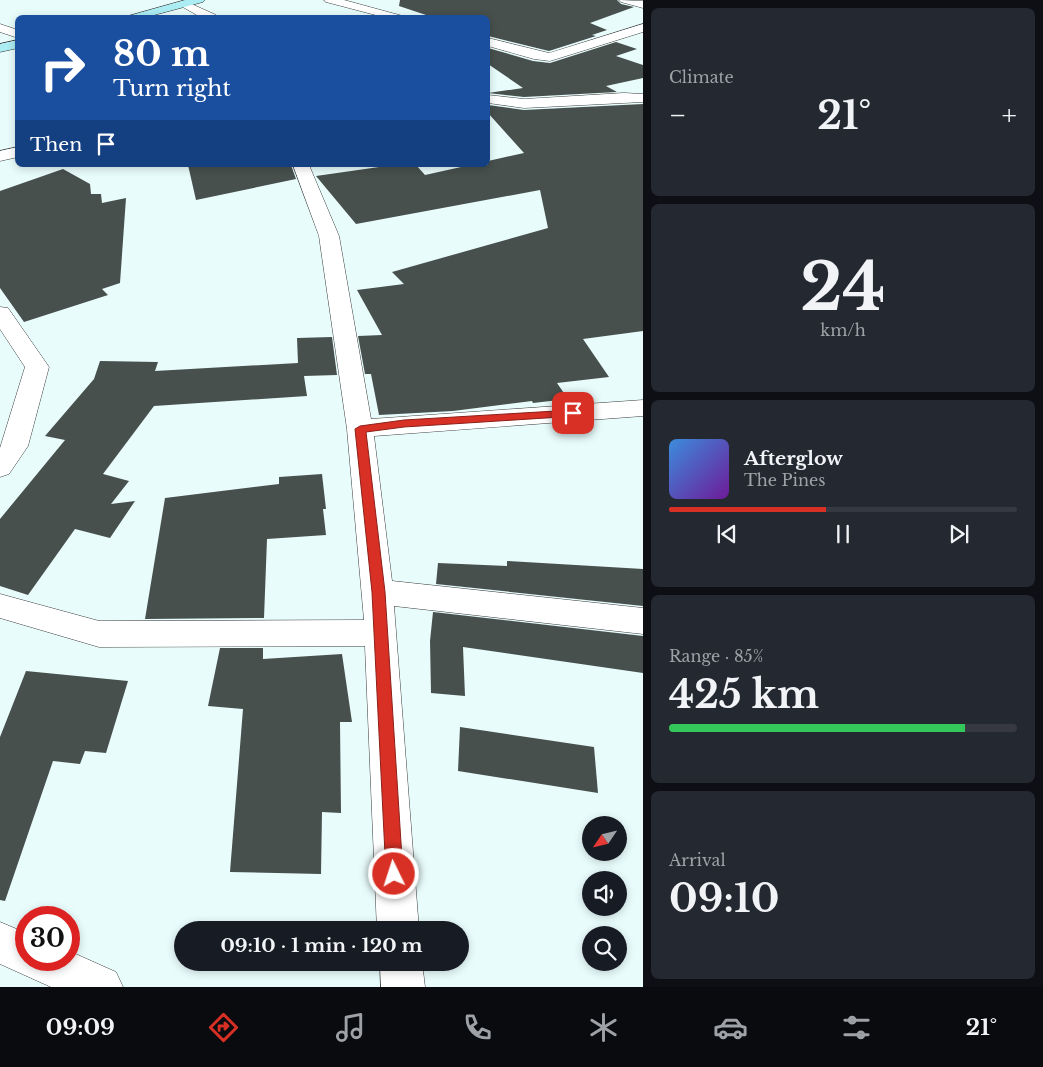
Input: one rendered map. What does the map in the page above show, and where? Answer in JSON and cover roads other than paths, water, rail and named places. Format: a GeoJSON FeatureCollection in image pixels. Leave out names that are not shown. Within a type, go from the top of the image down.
{"type":"FeatureCollection","features":[{"type":"Feature","properties":{"kind":"main road"},"geometry":{"type":"LineString","coordinates":[[139,15],[199,0]]}},
{"type":"Feature","properties":{"kind":"main road"},"geometry":{"type":"LineString","coordinates":[[0,48],[15,43]]}},
{"type":"Feature","properties":{"kind":"street"},"geometry":{"type":"LineString","coordinates":[[330,0],[392,15]]}},
{"type":"Feature","properties":{"kind":"street"},"geometry":{"type":"LineString","coordinates":[[625,0],[643,5]]}},
{"type":"Feature","properties":{"kind":"street"},"geometry":{"type":"LineString","coordinates":[[185,4],[206,15]]}},
{"type":"Feature","properties":{"kind":"street"},"geometry":{"type":"LineString","coordinates":[[0,28],[15,40]]}},
{"type":"Feature","properties":{"kind":"street"},"geometry":{"type":"LineString","coordinates":[[490,43],[534,56],[550,57],[642,28]]}},
{"type":"Feature","properties":{"kind":"street"},"geometry":{"type":"LineString","coordinates":[[490,99],[519,104],[578,99],[643,98]]}},
{"type":"Feature","properties":{"kind":"street"},"geometry":{"type":"LineString","coordinates":[[0,156],[15,153]]}},
{"type":"Feature","properties":{"kind":"street"},"geometry":{"type":"LineString","coordinates":[[302,167],[329,236],[360,429],[378,592],[397,921]]}},
{"type":"Feature","properties":{"kind":"street"},"geometry":{"type":"LineString","coordinates":[[0,313],[37,367],[15,446],[0,468]]}},
{"type":"Feature","properties":{"kind":"street"},"geometry":{"type":"LineString","coordinates":[[360,429],[404,424],[643,408]]}},
{"type":"Feature","properties":{"kind":"street"},"geometry":{"type":"LineString","coordinates":[[378,592],[643,621]]}},
{"type":"Feature","properties":{"kind":"street"},"geometry":{"type":"LineString","coordinates":[[0,606],[99,634],[380,633]]}},
{"type":"Feature","properties":{"kind":"street"},"geometry":{"type":"LineString","coordinates":[[0,943],[15,949]]}},
{"type":"Feature","properties":{"kind":"street"},"geometry":{"type":"LineString","coordinates":[[64,971],[101,987]]}},
{"type":"Feature","properties":{"kind":"street"},"geometry":{"type":"LineString","coordinates":[[402,971],[403,987]]}}]}
